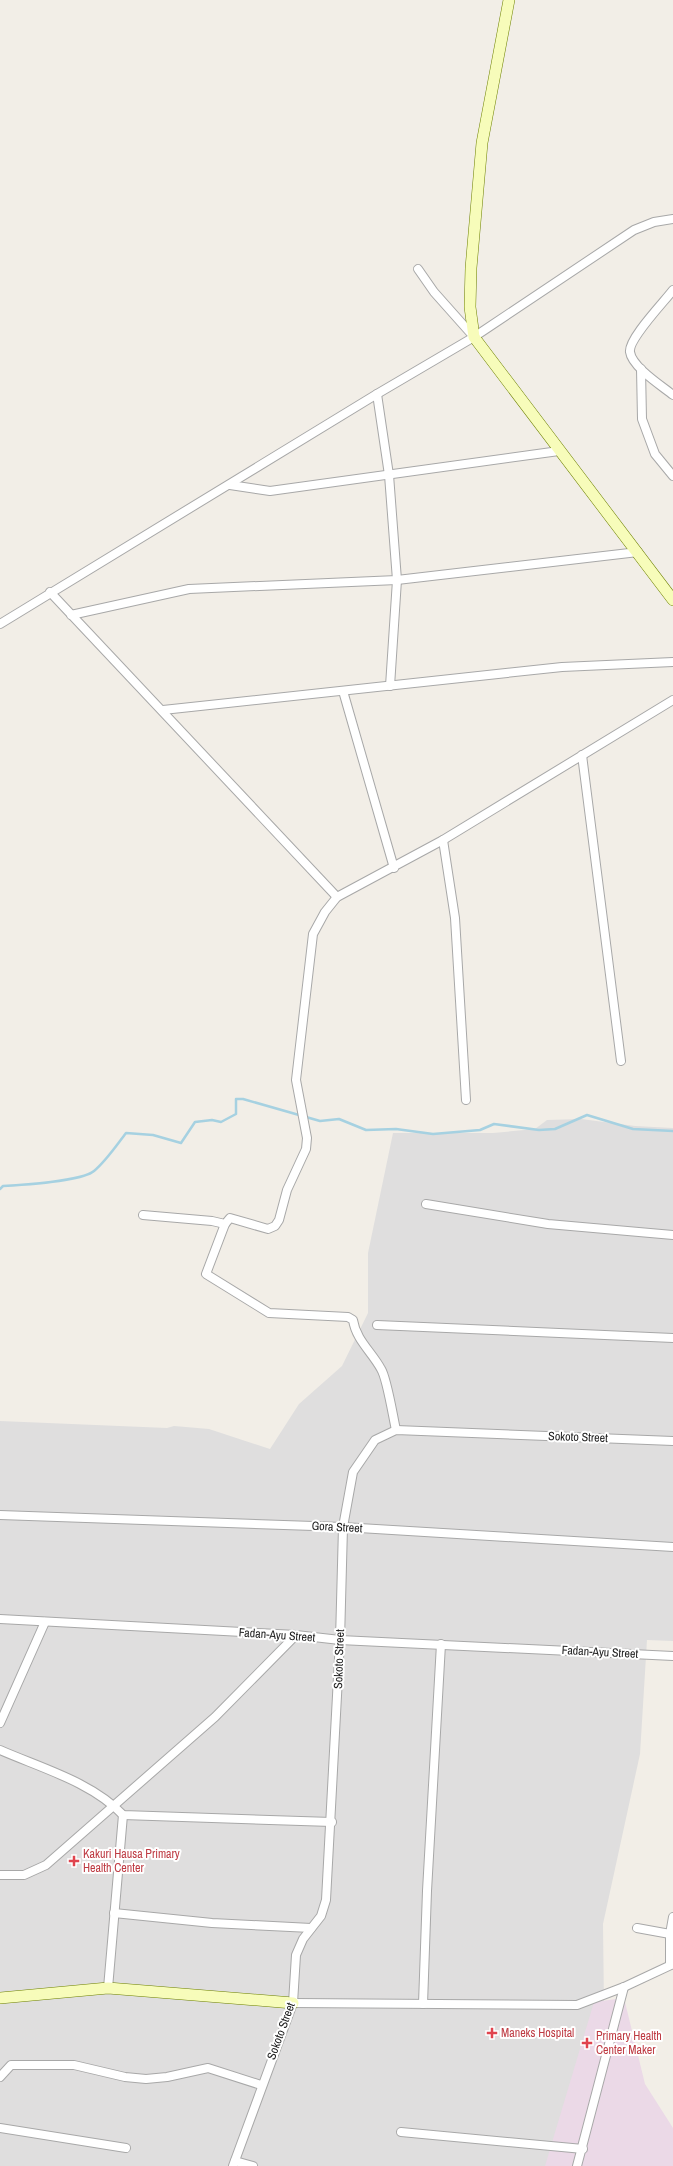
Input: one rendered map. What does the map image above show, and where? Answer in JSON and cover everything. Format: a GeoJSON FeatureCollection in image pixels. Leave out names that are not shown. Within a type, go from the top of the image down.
{"type":"FeatureCollection","features":[{"type":"Feature","properties":{"kind":"main road"},"geometry":{"type":"LineString","coordinates":[[509,0],[482,143],[471,268],[470,307],[474,337],[673,600]]}},
{"type":"Feature","properties":{"kind":"main road"},"geometry":{"type":"LineString","coordinates":[[0,1998],[108,1988],[293,2003]]}},
{"type":"Feature","properties":{"kind":"street"},"geometry":{"type":"LineString","coordinates":[[0,624],[50,592],[230,485],[377,394],[474,337],[634,230],[654,222],[673,218]]}},
{"type":"Feature","properties":{"kind":"street"},"geometry":{"type":"LineString","coordinates":[[418,269],[434,292],[474,337]]}},
{"type":"Feature","properties":{"kind":"street"},"geometry":{"type":"LineString","coordinates":[[673,290],[632,340],[630,352],[634,361],[641,369],[673,395]]}},
{"type":"Feature","properties":{"kind":"street"},"geometry":{"type":"LineString","coordinates":[[641,369],[642,419],[655,454],[670,465],[673,476]]}},
{"type":"Feature","properties":{"kind":"street"},"geometry":{"type":"LineString","coordinates":[[377,394],[389,475],[397,580],[390,686]]}},
{"type":"Feature","properties":{"kind":"street"},"geometry":{"type":"LineString","coordinates":[[230,485],[270,490],[559,451]]}},
{"type":"Feature","properties":{"kind":"street"},"geometry":{"type":"LineString","coordinates":[[71,615],[189,589],[397,580],[638,552]]}},
{"type":"Feature","properties":{"kind":"street"},"geometry":{"type":"LineString","coordinates":[[50,592],[163,710],[337,897]]}},
{"type":"Feature","properties":{"kind":"street"},"geometry":{"type":"LineString","coordinates":[[163,710],[562,667],[673,662]]}},
{"type":"Feature","properties":{"kind":"street"},"geometry":{"type":"LineString","coordinates":[[343,691],[394,868]]}},
{"type":"Feature","properties":{"kind":"street"},"geometry":{"type":"LineString","coordinates":[[396,1430],[382,1369],[371,1356],[355,1329],[354,1320],[348,1317],[269,1313],[206,1274],[225,1224],[230,1218],[268,1229],[275,1226],[279,1220],[287,1190],[306,1149],[307,1138],[305,1122],[296,1080],[313,934],[325,912],[337,897],[394,868],[443,840],[673,700]]}},
{"type":"Feature","properties":{"kind":"street"},"geometry":{"type":"LineString","coordinates":[[582,755],[621,1061]]}},
{"type":"Feature","properties":{"kind":"street"},"geometry":{"type":"LineString","coordinates":[[443,840],[455,918],[466,1100]]}},
{"type":"Feature","properties":{"kind":"street"},"geometry":{"type":"LineString","coordinates":[[426,1204],[548,1224],[673,1235]]}},
{"type":"Feature","properties":{"kind":"street"},"geometry":{"type":"LineString","coordinates":[[143,1216],[212,1221],[225,1224]]}},
{"type":"Feature","properties":{"kind":"street"},"geometry":{"type":"LineString","coordinates":[[377,1325],[673,1338]]}},
{"type":"Feature","properties":{"kind":"street","name":"Sokoto Street"},"geometry":{"type":"LineString","coordinates":[[234,2164],[261,2085],[293,2003],[296,1955],[311,1928],[321,1916],[326,1900],[332,1822],[340,1640],[343,1527],[353,1472],[375,1440],[396,1430],[673,1441]]}},
{"type":"Feature","properties":{"kind":"street","name":"Gora Street"},"geometry":{"type":"LineString","coordinates":[[0,1515],[343,1527],[673,1547]]}},
{"type":"Feature","properties":{"kind":"street","name":"Fadan-Ayu Street"},"geometry":{"type":"LineString","coordinates":[[0,1619],[296,1635],[340,1640],[673,1656]]}},
{"type":"Feature","properties":{"kind":"street"},"geometry":{"type":"LineString","coordinates":[[0,1723],[46,1622]]}},
{"type":"Feature","properties":{"kind":"street"},"geometry":{"type":"LineString","coordinates":[[0,1875],[24,1875],[46,1865],[113,1804],[215,1717],[296,1635]]}},
{"type":"Feature","properties":{"kind":"street"},"geometry":{"type":"LineString","coordinates":[[423,2004],[427,1891],[441,1644]]}},
{"type":"Feature","properties":{"kind":"street"},"geometry":{"type":"LineString","coordinates":[[0,1750],[83,1786],[113,1804],[123,1815],[332,1822]]}},
{"type":"Feature","properties":{"kind":"street"},"geometry":{"type":"LineString","coordinates":[[108,1988],[123,1815]]}},
{"type":"Feature","properties":{"kind":"street"},"geometry":{"type":"LineString","coordinates":[[114,1913],[212,1923],[311,1928]]}},
{"type":"Feature","properties":{"kind":"street"},"geometry":{"type":"LineString","coordinates":[[293,2003],[576,2005],[624,1987],[672,1964],[670,1934],[673,1917]]}},
{"type":"Feature","properties":{"kind":"street"},"geometry":{"type":"LineString","coordinates":[[637,1928],[670,1934]]}},
{"type":"Feature","properties":{"kind":"street"},"geometry":{"type":"LineString","coordinates":[[578,2166],[624,1987]]}},
{"type":"Feature","properties":{"kind":"street"},"geometry":{"type":"LineString","coordinates":[[0,2077],[11,2065],[74,2065],[125,2077],[146,2079],[168,2077],[208,2068],[261,2085]]}},
{"type":"Feature","properties":{"kind":"street"},"geometry":{"type":"LineString","coordinates":[[0,2128],[126,2148]]}},
{"type":"Feature","properties":{"kind":"street"},"geometry":{"type":"LineString","coordinates":[[401,2132],[583,2149]]}},
{"type":"Feature","properties":{"kind":"street"},"geometry":{"type":"LineString","coordinates":[[234,2164],[253,2166]]}},
{"type":"Feature","properties":{"kind":"shaded area"},"geometry":{"type":"Polygon","coordinates":[[[581,1119],[635,1126],[673,1128],[673,1641],[647,1640],[640,1754],[603,1924],[604,2008],[573,2166],[0,2166],[0,1421],[167,1428],[174,1426],[209,1429],[270,1449],[299,1404],[342,1366],[368,1313],[368,1253],[393,1133],[493,1133],[535,1129],[547,1120],[581,1119]]]}},
{"type":"Feature","properties":{"kind":"shaded area"},"geometry":{"type":"Polygon","coordinates":[[[624,1998],[645,2084],[673,2128],[673,2166],[545,2166],[594,2002],[624,1998]]]}},
{"type":"Feature","properties":{"kind":"waterway"},"geometry":{"type":"LineString","coordinates":[[0,1189],[3,1186],[65,1180],[94,1171],[103,1163],[126,1133],[153,1135],[181,1143],[195,1122],[212,1120],[221,1122],[236,1114],[236,1099],[243,1099],[320,1121],[339,1119],[366,1130],[396,1129],[433,1134],[480,1130],[494,1124],[539,1130],[555,1129],[587,1115],[633,1129],[673,1131]]}},
{"type":"Feature","properties":{"kind":"place","name":"Kakuri Hausa Primary Health Center"},"geometry":{"type":"Point","coordinates":[74,1861]}},
{"type":"Feature","properties":{"kind":"place","name":"Maneks Hospital"},"geometry":{"type":"Point","coordinates":[492,2033]}},
{"type":"Feature","properties":{"kind":"place","name":"Primary Health Center Maker"},"geometry":{"type":"Point","coordinates":[587,2043]}}]}
